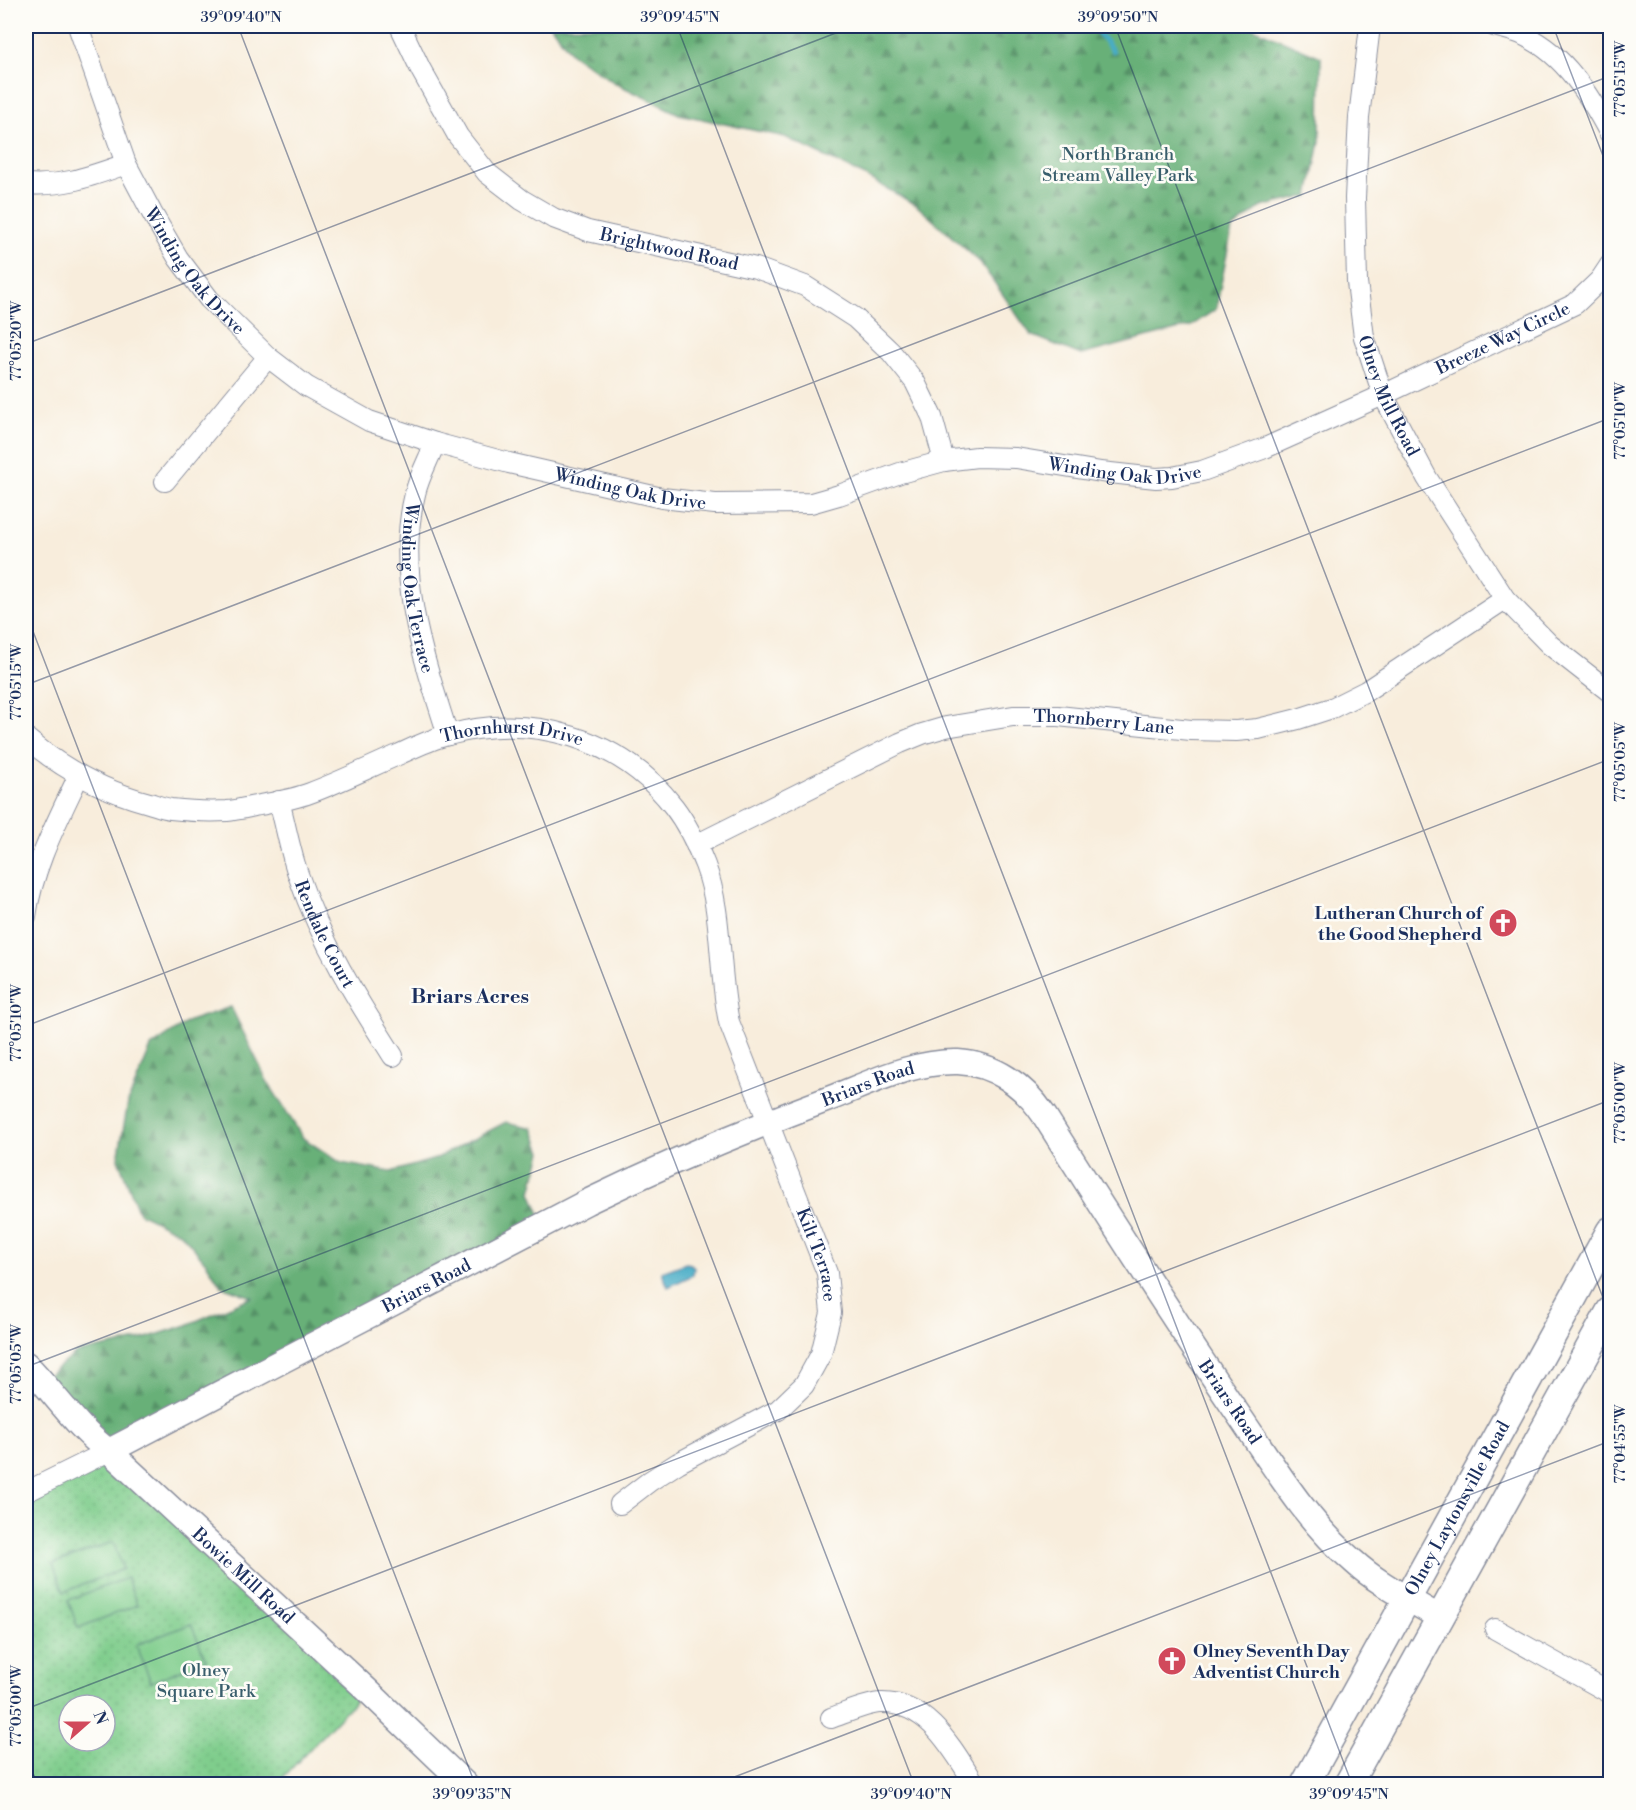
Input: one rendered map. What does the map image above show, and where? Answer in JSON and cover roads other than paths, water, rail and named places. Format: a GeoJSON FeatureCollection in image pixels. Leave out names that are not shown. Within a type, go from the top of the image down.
{"type":"FeatureCollection","features":[{"type":"Feature","properties":{"kind":"main road","name":"Olney Laytonsville Road"},"geometry":{"type":"LineString","coordinates":[[1305,1785],[1611,1232]]}},
{"type":"Feature","properties":{"kind":"main road"},"geometry":{"type":"LineString","coordinates":[[1348,1785],[1611,1311]]}},
{"type":"Feature","properties":{"kind":"street","name":"Winding Oak Drive"},"geometry":{"type":"LineString","coordinates":[[78,26],[126,164],[178,258],[210,299],[267,357],[306,386],[369,421],[435,443],[509,463],[662,498],[715,504],[811,503],[900,473],[944,461],[977,457],[1016,458],[1101,472],[1156,478],[1172,477],[1202,471],[1265,448],[1383,395]]}},
{"type":"Feature","properties":{"kind":"street","name":"Brightwood Road"},"geometry":{"type":"LineString","coordinates":[[400,26],[421,70],[458,136],[487,173],[522,200],[553,218],[579,228],[756,268],[805,286],[855,318],[891,352],[915,382],[932,417],[944,461]]}},
{"type":"Feature","properties":{"kind":"street","name":"Olney Mill Road"},"geometry":{"type":"LineString","coordinates":[[1370,26],[1359,117],[1355,198],[1357,282],[1364,337],[1383,395],[1427,478],[1505,599],[1550,645],[1607,682]]}},
{"type":"Feature","properties":{"kind":"street"},"geometry":{"type":"LineString","coordinates":[[1494,26],[1525,35],[1556,55],[1594,103],[1611,134]]}},
{"type":"Feature","properties":{"kind":"street"},"geometry":{"type":"LineString","coordinates":[[26,184],[58,184],[126,164]]}},
{"type":"Feature","properties":{"kind":"street","name":"Breeze Way Circle"},"geometry":{"type":"LineString","coordinates":[[1383,395],[1575,304],[1600,280],[1611,265]]}},
{"type":"Feature","properties":{"kind":"street"},"geometry":{"type":"LineString","coordinates":[[165,482],[267,357]]}},
{"type":"Feature","properties":{"kind":"street","name":"Winding Oak Terrace"},"geometry":{"type":"LineString","coordinates":[[435,443],[415,493],[408,542],[410,591],[423,656],[448,735]]}},
{"type":"Feature","properties":{"kind":"street","name":"Thornberry Lane"},"geometry":{"type":"LineString","coordinates":[[696,845],[900,743],[922,734],[966,723],[1013,716],[1058,716],[1191,730],[1236,731],[1258,729],[1298,719],[1332,708],[1366,691],[1505,599]]}},
{"type":"Feature","properties":{"kind":"street","name":"Thornhurst Drive"},"geometry":{"type":"LineString","coordinates":[[26,738],[44,754],[79,775],[124,796],[170,809],[229,811],[309,793],[448,735],[488,728],[526,727],[561,732],[596,745],[630,764],[657,787],[685,823],[696,845],[705,866],[715,903],[721,978],[729,1022],[768,1122]]}},
{"type":"Feature","properties":{"kind":"street"},"geometry":{"type":"LineString","coordinates":[[26,916],[28,901],[44,850],[79,775]]}},
{"type":"Feature","properties":{"kind":"street","name":"Rendale Court"},"geometry":{"type":"LineString","coordinates":[[279,801],[298,876],[323,938],[393,1056]]}},
{"type":"Feature","properties":{"kind":"street","name":"Briars Road"},"geometry":{"type":"LineString","coordinates":[[109,1451],[587,1202],[651,1171],[768,1122],[899,1072],[926,1065],[960,1062],[984,1066],[1006,1077],[1029,1094],[1209,1372],[1307,1513],[1326,1536],[1353,1562],[1440,1618]]}},
{"type":"Feature","properties":{"kind":"street","name":"Kilt Terrace"},"geometry":{"type":"LineString","coordinates":[[620,1504],[678,1463],[778,1410],[804,1385],[821,1354],[831,1313],[827,1273],[768,1122]]}},
{"type":"Feature","properties":{"kind":"street","name":"Bowie Mill Road"},"geometry":{"type":"LineString","coordinates":[[26,1364],[94,1440],[109,1451],[366,1689],[465,1785]]}},
{"type":"Feature","properties":{"kind":"street"},"geometry":{"type":"LineString","coordinates":[[26,1492],[109,1451]]}},
{"type":"Feature","properties":{"kind":"street"},"geometry":{"type":"LineString","coordinates":[[1495,1629],[1611,1693]]}},
{"type":"Feature","properties":{"kind":"street"},"geometry":{"type":"LineString","coordinates":[[831,1718],[879,1703],[910,1708],[925,1717],[949,1743],[975,1785]]}},
{"type":"Feature","properties":{"kind":"water"},"geometry":{"type":"Polygon","coordinates":[[[686,1263],[691,1264],[694,1268],[693,1275],[668,1287],[662,1272],[686,1263]]]}},
{"type":"Feature","properties":{"kind":"waterway"},"geometry":{"type":"LineString","coordinates":[[1093,26],[1113,51]]}},
{"type":"Feature","properties":{"kind":"place","name":"Lutheran Church of the Good Shepherd"},"geometry":{"type":"Point","coordinates":[1503,923]}},
{"type":"Feature","properties":{"kind":"place","name":"Olney Seventh Day Adventist Church"},"geometry":{"type":"Point","coordinates":[1172,1661]}},
{"type":"Feature","properties":{"kind":"district","name":"Briars Acres"},"geometry":{"type":"Point","coordinates":[470,997]}},
{"type":"Feature","properties":{"kind":"park label","name":"North Branch Stream Valley Park"},"geometry":{"type":"Point","coordinates":[1118,164]}},
{"type":"Feature","properties":{"kind":"park label","name":"Olney Square Park"},"geometry":{"type":"Point","coordinates":[206,1680]}}]}
